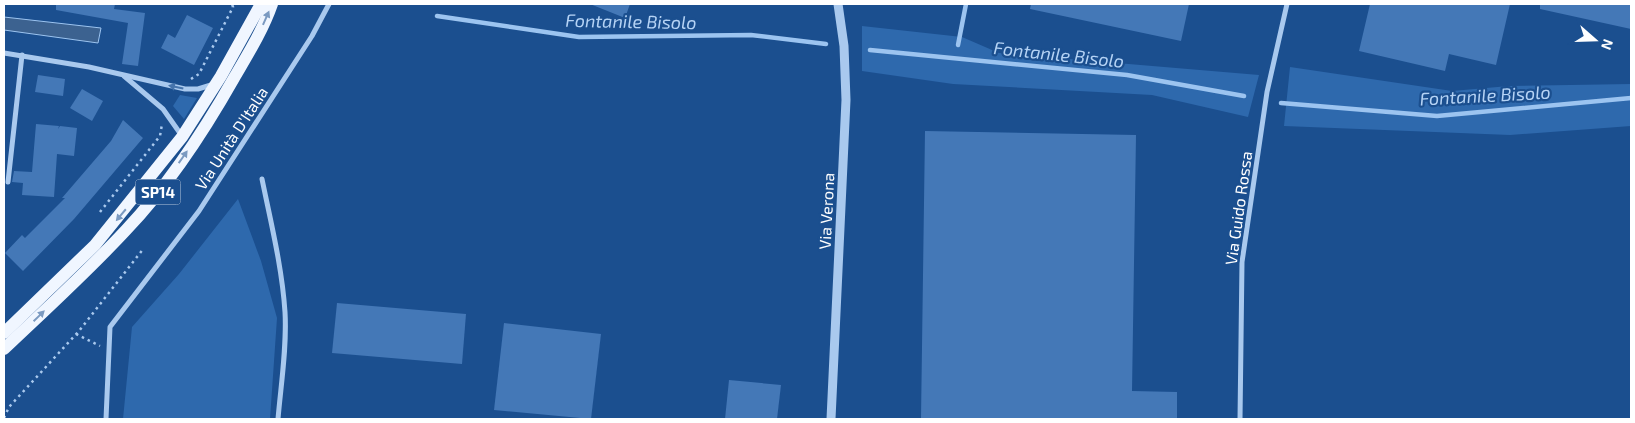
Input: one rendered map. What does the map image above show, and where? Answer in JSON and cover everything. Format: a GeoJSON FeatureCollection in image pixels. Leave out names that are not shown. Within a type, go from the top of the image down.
{"type":"FeatureCollection","features":[{"type":"Feature","properties":{"kind":"main road","name":"SP14"},"geometry":{"type":"LineString","coordinates":[[4,333],[95,245],[182,137],[221,76],[261,4]]}},
{"type":"Feature","properties":{"kind":"main road","name":"SP14"},"geometry":{"type":"LineString","coordinates":[[4,350],[116,241],[155,195],[187,153],[225,94],[261,29],[272,4]]}},
{"type":"Feature","properties":{"kind":"street","name":"Via Unità D'Italia"},"geometry":{"type":"LineString","coordinates":[[106,419],[110,327],[199,211],[312,36],[329,4]]}},
{"type":"Feature","properties":{"kind":"street","name":"Via Verona"},"geometry":{"type":"LineString","coordinates":[[831,419],[846,100],[844,46],[838,4]]}},
{"type":"Feature","properties":{"kind":"street","name":"Via Guido Rossa"},"geometry":{"type":"LineString","coordinates":[[1240,419],[1242,262],[1267,92],[1287,4]]}},
{"type":"Feature","properties":{"kind":"street"},"geometry":{"type":"LineString","coordinates":[[4,53],[121,74],[190,89],[202,88],[213,84],[221,76]]}},
{"type":"Feature","properties":{"kind":"street"},"geometry":{"type":"LineString","coordinates":[[8,182],[22,55]]}},
{"type":"Feature","properties":{"kind":"street"},"geometry":{"type":"LineString","coordinates":[[121,74],[163,109],[182,137]]}},
{"type":"Feature","properties":{"kind":"street"},"geometry":{"type":"LineString","coordinates":[[262,179],[278,255],[285,312],[285,338],[278,419]]}},
{"type":"Feature","properties":{"kind":"path"},"geometry":{"type":"LineString","coordinates":[[175,86],[176,78],[192,78],[199,74],[233,7],[232,4]]}},
{"type":"Feature","properties":{"kind":"path"},"geometry":{"type":"LineString","coordinates":[[100,212],[160,136],[163,109]]}},
{"type":"Feature","properties":{"kind":"path"},"geometry":{"type":"LineString","coordinates":[[4,418],[9,407],[76,334],[144,248]]}},
{"type":"Feature","properties":{"kind":"path"},"geometry":{"type":"LineString","coordinates":[[76,334],[101,347]]}},
{"type":"Feature","properties":{"kind":"shaded area"},"geometry":{"type":"Polygon","coordinates":[[[4,17],[101,28],[98,43],[4,30],[4,17]]]}},
{"type":"Feature","properties":{"kind":"shaded area"},"geometry":{"type":"Polygon","coordinates":[[[862,26],[962,37],[999,53],[1259,75],[1248,117],[1152,95],[953,84],[862,71],[862,26]]]}},
{"type":"Feature","properties":{"kind":"shaded area"},"geometry":{"type":"Polygon","coordinates":[[[1290,67],[1452,91],[1509,86],[1631,84],[1631,126],[1510,135],[1284,126],[1290,67]]]}},
{"type":"Feature","properties":{"kind":"shaded area"},"geometry":{"type":"Polygon","coordinates":[[[180,95],[197,98],[184,119],[173,106],[180,95]]]}},
{"type":"Feature","properties":{"kind":"shaded area"},"geometry":{"type":"Polygon","coordinates":[[[238,199],[261,261],[277,318],[270,419],[123,419],[132,327],[179,274],[238,199]]]}},
{"type":"Feature","properties":{"kind":"building"},"geometry":{"type":"Polygon","coordinates":[[[56,4],[115,4],[114,9],[145,13],[138,66],[122,64],[128,23],[56,10],[56,4]]]}},
{"type":"Feature","properties":{"kind":"building"},"geometry":{"type":"Polygon","coordinates":[[[590,4],[630,4],[625,18],[590,4]]]}},
{"type":"Feature","properties":{"kind":"building"},"geometry":{"type":"Polygon","coordinates":[[[1031,4],[1189,4],[1181,41],[1030,9],[1031,4]]]}},
{"type":"Feature","properties":{"kind":"building"},"geometry":{"type":"Polygon","coordinates":[[[1370,4],[1510,4],[1496,65],[1449,54],[1445,71],[1359,51],[1370,4]]]}},
{"type":"Feature","properties":{"kind":"building"},"geometry":{"type":"Polygon","coordinates":[[[1540,4],[1631,4],[1631,29],[1540,9],[1540,4]]]}},
{"type":"Feature","properties":{"kind":"building"},"geometry":{"type":"Polygon","coordinates":[[[187,15],[213,28],[194,65],[161,48],[168,34],[175,38],[187,15]]]}},
{"type":"Feature","properties":{"kind":"building"},"geometry":{"type":"Polygon","coordinates":[[[38,75],[65,79],[63,96],[35,92],[38,75]]]}},
{"type":"Feature","properties":{"kind":"building"},"geometry":{"type":"Polygon","coordinates":[[[82,89],[103,101],[92,121],[70,108],[82,89]]]}},
{"type":"Feature","properties":{"kind":"building"},"geometry":{"type":"Polygon","coordinates":[[[123,120],[143,138],[74,219],[23,271],[5,253],[22,235],[25,238],[65,198],[62,198],[111,141],[123,120]]]}},
{"type":"Feature","properties":{"kind":"building"},"geometry":{"type":"Polygon","coordinates":[[[36,124],[59,126],[58,129],[60,126],[77,128],[74,156],[57,154],[54,197],[22,195],[23,183],[12,182],[14,171],[32,172],[36,124]]]}},
{"type":"Feature","properties":{"kind":"building"},"geometry":{"type":"Polygon","coordinates":[[[925,131],[1136,135],[1132,391],[1177,392],[1177,419],[921,419],[925,131]]]}},
{"type":"Feature","properties":{"kind":"building"},"geometry":{"type":"Polygon","coordinates":[[[337,303],[466,314],[462,364],[332,353],[337,303]]]}},
{"type":"Feature","properties":{"kind":"building"},"geometry":{"type":"Polygon","coordinates":[[[504,323],[601,334],[591,419],[494,410],[504,323]]]}},
{"type":"Feature","properties":{"kind":"building"},"geometry":{"type":"Polygon","coordinates":[[[729,380],[781,385],[777,419],[725,419],[729,380]]]}},
{"type":"Feature","properties":{"kind":"waterway"},"geometry":{"type":"LineString","coordinates":[[958,45],[966,4]]}},
{"type":"Feature","properties":{"kind":"waterway","name":"Fontanile Bisolo"},"geometry":{"type":"LineString","coordinates":[[437,16],[579,37],[751,35],[826,44]]}},
{"type":"Feature","properties":{"kind":"waterway","name":"Fontanile Bisolo"},"geometry":{"type":"LineString","coordinates":[[870,50],[1127,75],[1244,96]]}},
{"type":"Feature","properties":{"kind":"waterway","name":"Fontanile Bisolo"},"geometry":{"type":"LineString","coordinates":[[1281,103],[1437,116],[1631,98]]}}]}
